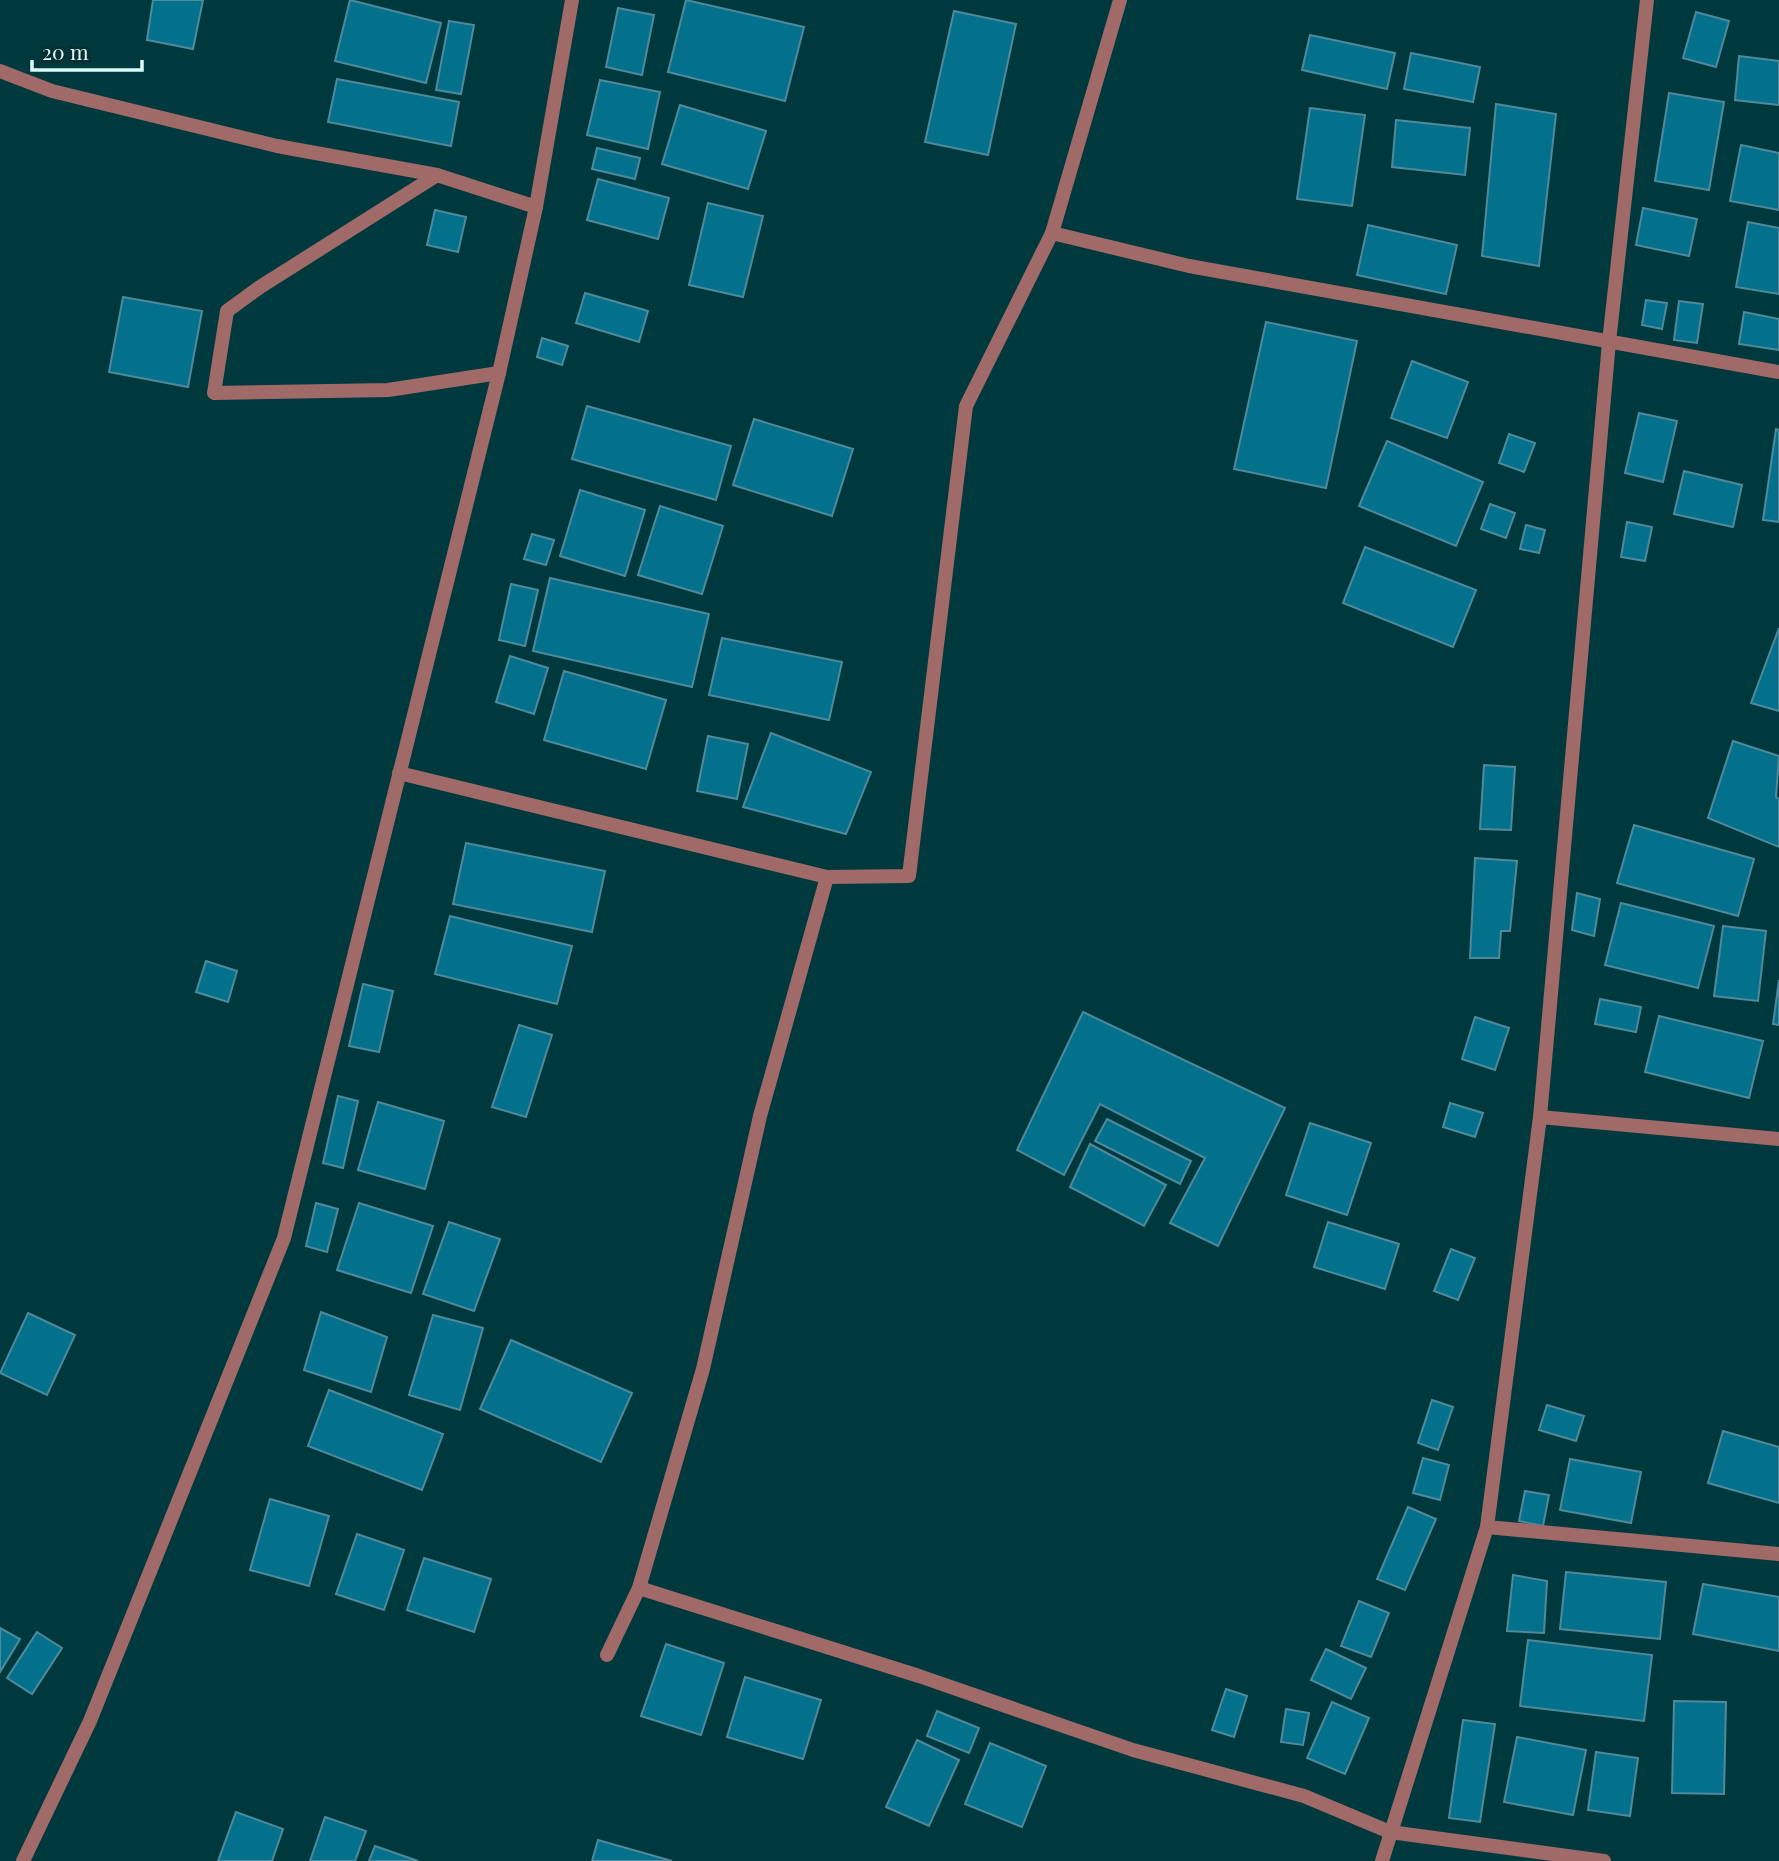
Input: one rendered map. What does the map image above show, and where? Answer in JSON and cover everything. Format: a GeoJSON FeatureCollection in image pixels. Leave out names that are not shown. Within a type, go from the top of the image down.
{"type":"FeatureCollection","features":[{"type":"Feature","properties":{"kind":"street"},"geometry":{"type":"LineString","coordinates":[[23,1861],[90,1721],[284,1238],[499,373],[536,207],[572,0]]}},
{"type":"Feature","properties":{"kind":"street"},"geometry":{"type":"LineString","coordinates":[[399,773],[827,877],[909,876],[966,406],[1052,233],[1120,0]]}},
{"type":"Feature","properties":{"kind":"street"},"geometry":{"type":"LineString","coordinates":[[1382,1861],[1487,1527],[1540,1117],[1609,342],[1647,0]]}},
{"type":"Feature","properties":{"kind":"street"},"geometry":{"type":"LineString","coordinates":[[0,71],[52,91],[277,146],[438,175],[536,207]]}},
{"type":"Feature","properties":{"kind":"street"},"geometry":{"type":"LineString","coordinates":[[438,175],[260,286],[227,312],[214,393],[388,390],[499,373]]}},
{"type":"Feature","properties":{"kind":"street"},"geometry":{"type":"LineString","coordinates":[[1052,233],[1189,266],[1779,372]]}},
{"type":"Feature","properties":{"kind":"street"},"geometry":{"type":"LineString","coordinates":[[607,1655],[639,1588],[703,1369],[760,1115],[827,877]]}},
{"type":"Feature","properties":{"kind":"street"},"geometry":{"type":"LineString","coordinates":[[1540,1117],[1779,1139]]}},
{"type":"Feature","properties":{"kind":"street"},"geometry":{"type":"LineString","coordinates":[[1487,1527],[1779,1555]]}},
{"type":"Feature","properties":{"kind":"street"},"geometry":{"type":"LineString","coordinates":[[639,1588],[919,1676],[1133,1750],[1304,1796],[1390,1832],[1542,1858],[1604,1861]]}},
{"type":"Feature","properties":{"kind":"building"},"geometry":{"type":"Polygon","coordinates":[[[153,0],[203,0],[193,49],[147,40],[153,0]]]}},
{"type":"Feature","properties":{"kind":"building"},"geometry":{"type":"Polygon","coordinates":[[[350,0],[441,23],[426,83],[335,61],[350,0]]]}},
{"type":"Feature","properties":{"kind":"building"},"geometry":{"type":"Polygon","coordinates":[[[686,0],[804,27],[785,101],[668,72],[686,0]]]}},
{"type":"Feature","properties":{"kind":"building"},"geometry":{"type":"Polygon","coordinates":[[[618,8],[654,15],[642,75],[606,67],[618,8]]]}},
{"type":"Feature","properties":{"kind":"building"},"geometry":{"type":"Polygon","coordinates":[[[954,11],[1016,24],[988,155],[925,142],[954,11]]]}},
{"type":"Feature","properties":{"kind":"building"},"geometry":{"type":"Polygon","coordinates":[[[1696,12],[1729,21],[1716,67],[1683,58],[1696,12]]]}},
{"type":"Feature","properties":{"kind":"building"},"geometry":{"type":"Polygon","coordinates":[[[449,21],[474,25],[461,94],[436,90],[449,21]]]}},
{"type":"Feature","properties":{"kind":"building"},"geometry":{"type":"Polygon","coordinates":[[[1310,35],[1395,53],[1387,89],[1302,70],[1310,35]]]}},
{"type":"Feature","properties":{"kind":"building"},"geometry":{"type":"Polygon","coordinates":[[[1411,53],[1480,67],[1473,102],[1404,89],[1411,53]]]}},
{"type":"Feature","properties":{"kind":"building"},"geometry":{"type":"Polygon","coordinates":[[[1739,56],[1779,61],[1779,105],[1735,100],[1739,56]]]}},
{"type":"Feature","properties":{"kind":"building"},"geometry":{"type":"Polygon","coordinates":[[[337,79],[459,102],[451,146],[328,122],[337,79]]]}},
{"type":"Feature","properties":{"kind":"building"},"geometry":{"type":"Polygon","coordinates":[[[600,80],[660,92],[648,149],[587,135],[600,80]]]}},
{"type":"Feature","properties":{"kind":"building"},"geometry":{"type":"Polygon","coordinates":[[[1669,93],[1724,102],[1709,190],[1655,181],[1669,93]]]}},
{"type":"Feature","properties":{"kind":"building"},"geometry":{"type":"Polygon","coordinates":[[[1496,104],[1556,114],[1539,266],[1482,256],[1496,104]]]}},
{"type":"Feature","properties":{"kind":"building"},"geometry":{"type":"Polygon","coordinates":[[[680,105],[766,131],[748,189],[662,164],[680,105]]]}},
{"type":"Feature","properties":{"kind":"building"},"geometry":{"type":"Polygon","coordinates":[[[1310,108],[1365,115],[1352,206],[1297,199],[1310,108]]]}},
{"type":"Feature","properties":{"kind":"building"},"geometry":{"type":"Polygon","coordinates":[[[1396,120],[1470,128],[1465,175],[1392,167],[1396,120]]]}},
{"type":"Feature","properties":{"kind":"building"},"geometry":{"type":"Polygon","coordinates":[[[1741,145],[1779,153],[1779,210],[1730,201],[1741,145]]]}},
{"type":"Feature","properties":{"kind":"building"},"geometry":{"type":"Polygon","coordinates":[[[597,148],[640,158],[635,179],[592,169],[597,148]]]}},
{"type":"Feature","properties":{"kind":"building"},"geometry":{"type":"Polygon","coordinates":[[[598,179],[669,198],[658,239],[587,220],[598,179]]]}},
{"type":"Feature","properties":{"kind":"building"},"geometry":{"type":"Polygon","coordinates":[[[708,203],[763,216],[743,297],[689,285],[708,203]]]}},
{"type":"Feature","properties":{"kind":"building"},"geometry":{"type":"Polygon","coordinates":[[[1643,208],[1697,219],[1689,256],[1636,245],[1643,208]]]}},
{"type":"Feature","properties":{"kind":"building"},"geometry":{"type":"Polygon","coordinates":[[[435,210],[466,217],[458,252],[427,245],[435,210]]]}},
{"type":"Feature","properties":{"kind":"building"},"geometry":{"type":"Polygon","coordinates":[[[1748,222],[1779,228],[1779,294],[1736,287],[1748,222]]]}},
{"type":"Feature","properties":{"kind":"building"},"geometry":{"type":"Polygon","coordinates":[[[1368,225],[1457,245],[1446,294],[1357,275],[1368,225]]]}},
{"type":"Feature","properties":{"kind":"building"},"geometry":{"type":"Polygon","coordinates":[[[585,293],[648,311],[639,342],[576,323],[585,293]]]}},
{"type":"Feature","properties":{"kind":"building"},"geometry":{"type":"Polygon","coordinates":[[[123,297],[202,311],[188,387],[109,372],[123,297]]]}},
{"type":"Feature","properties":{"kind":"building"},"geometry":{"type":"Polygon","coordinates":[[[1646,300],[1667,303],[1662,329],[1642,325],[1646,300]]]}},
{"type":"Feature","properties":{"kind":"building"},"geometry":{"type":"Polygon","coordinates":[[[1679,301],[1703,304],[1697,343],[1674,340],[1679,301]]]}},
{"type":"Feature","properties":{"kind":"building"},"geometry":{"type":"Polygon","coordinates":[[[1744,312],[1779,319],[1779,350],[1739,344],[1744,312]]]}},
{"type":"Feature","properties":{"kind":"building"},"geometry":{"type":"Polygon","coordinates":[[[1266,322],[1357,341],[1326,488],[1234,469],[1266,322]]]}},
{"type":"Feature","properties":{"kind":"building"},"geometry":{"type":"Polygon","coordinates":[[[542,338],[568,346],[562,365],[537,357],[542,338]]]}},
{"type":"Feature","properties":{"kind":"building"},"geometry":{"type":"Polygon","coordinates":[[[1412,361],[1468,382],[1447,438],[1391,418],[1412,361]]]}},
{"type":"Feature","properties":{"kind":"building"},"geometry":{"type":"Polygon","coordinates":[[[587,406],[731,446],[716,500],[572,459],[587,406]]]}},
{"type":"Feature","properties":{"kind":"building"},"geometry":{"type":"Polygon","coordinates":[[[1639,413],[1677,421],[1663,482],[1625,473],[1639,413]]]}},
{"type":"Feature","properties":{"kind":"building"},"geometry":{"type":"Polygon","coordinates":[[[754,419],[853,449],[832,516],[733,485],[754,419]]]}},
{"type":"Feature","properties":{"kind":"building"},"geometry":{"type":"Polygon","coordinates":[[[1776,429],[1779,430],[1779,522],[1763,520],[1776,429]]]}},
{"type":"Feature","properties":{"kind":"building"},"geometry":{"type":"Polygon","coordinates":[[[1509,434],[1535,443],[1524,472],[1499,463],[1509,434]]]}},
{"type":"Feature","properties":{"kind":"building"},"geometry":{"type":"Polygon","coordinates":[[[1387,441],[1483,482],[1456,546],[1359,506],[1387,441]]]}},
{"type":"Feature","properties":{"kind":"building"},"geometry":{"type":"Polygon","coordinates":[[[1684,471],[1742,485],[1733,527],[1674,514],[1684,471]]]}},
{"type":"Feature","properties":{"kind":"building"},"geometry":{"type":"Polygon","coordinates":[[[580,490],[645,510],[625,576],[560,556],[580,490]]]}},
{"type":"Feature","properties":{"kind":"building"},"geometry":{"type":"Polygon","coordinates":[[[1490,504],[1515,513],[1506,538],[1481,529],[1490,504]]]}},
{"type":"Feature","properties":{"kind":"building"},"geometry":{"type":"Polygon","coordinates":[[[660,506],[723,526],[702,594],[638,575],[660,506]]]}},
{"type":"Feature","properties":{"kind":"building"},"geometry":{"type":"Polygon","coordinates":[[[1627,522],[1652,527],[1645,561],[1621,557],[1627,522]]]}},
{"type":"Feature","properties":{"kind":"building"},"geometry":{"type":"Polygon","coordinates":[[[1526,525],[1545,530],[1539,553],[1520,549],[1526,525]]]}},
{"type":"Feature","properties":{"kind":"building"},"geometry":{"type":"Polygon","coordinates":[[[532,534],[554,540],[546,565],[524,559],[532,534]]]}},
{"type":"Feature","properties":{"kind":"building"},"geometry":{"type":"Polygon","coordinates":[[[1365,547],[1476,590],[1453,647],[1343,603],[1365,547]]]}},
{"type":"Feature","properties":{"kind":"building"},"geometry":{"type":"Polygon","coordinates":[[[550,578],[709,614],[692,687],[533,651],[550,578]]]}},
{"type":"Feature","properties":{"kind":"building"},"geometry":{"type":"Polygon","coordinates":[[[511,584],[538,590],[525,646],[499,640],[511,584]]]}},
{"type":"Feature","properties":{"kind":"building"},"geometry":{"type":"Polygon","coordinates":[[[1779,628],[1779,711],[1751,703],[1779,628]]]}},
{"type":"Feature","properties":{"kind":"building"},"geometry":{"type":"Polygon","coordinates":[[[722,638],[842,662],[829,720],[709,695],[722,638]]]}},
{"type":"Feature","properties":{"kind":"building"},"geometry":{"type":"Polygon","coordinates":[[[510,656],[548,668],[534,714],[496,702],[510,656]]]}},
{"type":"Feature","properties":{"kind":"building"},"geometry":{"type":"Polygon","coordinates":[[[564,671],[666,700],[646,769],[544,740],[564,671]]]}},
{"type":"Feature","properties":{"kind":"building"},"geometry":{"type":"Polygon","coordinates":[[[771,733],[871,772],[846,834],[743,807],[771,733]]]}},
{"type":"Feature","properties":{"kind":"building"},"geometry":{"type":"Polygon","coordinates":[[[708,736],[748,744],[737,799],[697,791],[708,736]]]}},
{"type":"Feature","properties":{"kind":"building"},"geometry":{"type":"Polygon","coordinates":[[[1733,741],[1779,756],[1776,797],[1779,799],[1779,847],[1708,818],[1733,741]]]}},
{"type":"Feature","properties":{"kind":"building"},"geometry":{"type":"Polygon","coordinates":[[[1484,765],[1515,767],[1511,830],[1480,829],[1484,765]]]}},
{"type":"Feature","properties":{"kind":"building"},"geometry":{"type":"Polygon","coordinates":[[[1634,825],[1754,859],[1738,916],[1617,883],[1634,825]]]}},
{"type":"Feature","properties":{"kind":"building"},"geometry":{"type":"Polygon","coordinates":[[[466,843],[605,871],[592,932],[453,904],[466,843]]]}},
{"type":"Feature","properties":{"kind":"building"},"geometry":{"type":"Polygon","coordinates":[[[1475,858],[1517,861],[1510,931],[1501,931],[1499,958],[1470,958],[1475,858]]]}},
{"type":"Feature","properties":{"kind":"building"},"geometry":{"type":"Polygon","coordinates":[[[1577,893],[1600,899],[1594,936],[1572,930],[1577,893]]]}},
{"type":"Feature","properties":{"kind":"building"},"geometry":{"type":"Polygon","coordinates":[[[1621,903],[1714,926],[1698,988],[1605,965],[1621,903]]]}},
{"type":"Feature","properties":{"kind":"building"},"geometry":{"type":"Polygon","coordinates":[[[450,916],[572,946],[557,1004],[435,974],[450,916]]]}},
{"type":"Feature","properties":{"kind":"building"},"geometry":{"type":"Polygon","coordinates":[[[1723,926],[1766,931],[1758,1001],[1714,996],[1723,926]]]}},
{"type":"Feature","properties":{"kind":"building"},"geometry":{"type":"Polygon","coordinates":[[[206,961],[237,971],[228,1002],[196,992],[206,961]]]}},
{"type":"Feature","properties":{"kind":"building"},"geometry":{"type":"Polygon","coordinates":[[[1779,980],[1779,1025],[1773,1024],[1779,980]]]}},
{"type":"Feature","properties":{"kind":"building"},"geometry":{"type":"Polygon","coordinates":[[[363,984],[393,991],[379,1052],[349,1046],[363,984]]]}},
{"type":"Feature","properties":{"kind":"building"},"geometry":{"type":"Polygon","coordinates":[[[1600,999],[1641,1007],[1636,1032],[1595,1024],[1600,999]]]}},
{"type":"Feature","properties":{"kind":"building"},"geometry":{"type":"Polygon","coordinates":[[[1083,1012],[1285,1108],[1218,1246],[1170,1223],[1205,1158],[1100,1104],[1064,1175],[1017,1150],[1083,1012]]]}},
{"type":"Feature","properties":{"kind":"building"},"geometry":{"type":"Polygon","coordinates":[[[1659,1016],[1763,1041],[1749,1098],[1645,1072],[1659,1016]]]}},
{"type":"Feature","properties":{"kind":"building"},"geometry":{"type":"Polygon","coordinates":[[[1475,1017],[1509,1028],[1495,1070],[1462,1059],[1475,1017]]]}},
{"type":"Feature","properties":{"kind":"building"},"geometry":{"type":"Polygon","coordinates":[[[519,1025],[552,1035],[526,1117],[492,1107],[519,1025]]]}},
{"type":"Feature","properties":{"kind":"building"},"geometry":{"type":"Polygon","coordinates":[[[338,1096],[358,1101],[343,1168],[323,1163],[338,1096]]]}},
{"type":"Feature","properties":{"kind":"building"},"geometry":{"type":"Polygon","coordinates":[[[378,1102],[444,1121],[425,1189],[358,1170],[378,1102]]]}},
{"type":"Feature","properties":{"kind":"building"},"geometry":{"type":"Polygon","coordinates":[[[1450,1103],[1483,1113],[1475,1137],[1443,1127],[1450,1103]]]}},
{"type":"Feature","properties":{"kind":"building"},"geometry":{"type":"Polygon","coordinates":[[[1107,1119],[1191,1161],[1180,1184],[1095,1141],[1107,1119]]]}},
{"type":"Feature","properties":{"kind":"building"},"geometry":{"type":"Polygon","coordinates":[[[1310,1123],[1371,1143],[1347,1215],[1286,1195],[1310,1123]]]}},
{"type":"Feature","properties":{"kind":"building"},"geometry":{"type":"Polygon","coordinates":[[[1090,1144],[1166,1185],[1144,1226],[1070,1187],[1090,1144]]]}},
{"type":"Feature","properties":{"kind":"building"},"geometry":{"type":"Polygon","coordinates":[[[316,1203],[338,1209],[327,1252],[306,1246],[316,1203]]]}},
{"type":"Feature","properties":{"kind":"building"},"geometry":{"type":"Polygon","coordinates":[[[359,1203],[433,1226],[411,1293],[337,1270],[359,1203]]]}},
{"type":"Feature","properties":{"kind":"building"},"geometry":{"type":"Polygon","coordinates":[[[449,1222],[500,1239],[474,1311],[423,1294],[449,1222]]]}},
{"type":"Feature","properties":{"kind":"building"},"geometry":{"type":"Polygon","coordinates":[[[1328,1222],[1399,1244],[1385,1289],[1314,1267],[1328,1222]]]}},
{"type":"Feature","properties":{"kind":"building"},"geometry":{"type":"Polygon","coordinates":[[[1451,1249],[1475,1258],[1458,1300],[1434,1291],[1451,1249]]]}},
{"type":"Feature","properties":{"kind":"building"},"geometry":{"type":"Polygon","coordinates":[[[321,1312],[387,1337],[371,1392],[304,1370],[321,1312]]]}},
{"type":"Feature","properties":{"kind":"building"},"geometry":{"type":"Polygon","coordinates":[[[28,1313],[75,1335],[47,1395],[0,1373],[28,1313]]]}},
{"type":"Feature","properties":{"kind":"building"},"geometry":{"type":"Polygon","coordinates":[[[433,1315],[483,1328],[460,1410],[409,1395],[433,1315]]]}},
{"type":"Feature","properties":{"kind":"building"},"geometry":{"type":"Polygon","coordinates":[[[511,1340],[632,1393],[601,1462],[480,1409],[511,1340]]]}},
{"type":"Feature","properties":{"kind":"building"},"geometry":{"type":"Polygon","coordinates":[[[329,1390],[443,1434],[422,1490],[308,1446],[329,1390]]]}},
{"type":"Feature","properties":{"kind":"building"},"geometry":{"type":"Polygon","coordinates":[[[1432,1400],[1453,1407],[1438,1450],[1418,1443],[1432,1400]]]}},
{"type":"Feature","properties":{"kind":"building"},"geometry":{"type":"Polygon","coordinates":[[[1547,1405],[1584,1416],[1576,1441],[1539,1430],[1547,1405]]]}},
{"type":"Feature","properties":{"kind":"building"},"geometry":{"type":"Polygon","coordinates":[[[1723,1431],[1779,1447],[1779,1503],[1708,1483],[1723,1431]]]}},
{"type":"Feature","properties":{"kind":"building"},"geometry":{"type":"Polygon","coordinates":[[[1423,1458],[1449,1465],[1440,1500],[1413,1493],[1423,1458]]]}},
{"type":"Feature","properties":{"kind":"building"},"geometry":{"type":"Polygon","coordinates":[[[1570,1459],[1641,1472],[1631,1523],[1560,1510],[1570,1459]]]}},
{"type":"Feature","properties":{"kind":"building"},"geometry":{"type":"Polygon","coordinates":[[[1525,1491],[1549,1495],[1543,1526],[1519,1521],[1525,1491]]]}},
{"type":"Feature","properties":{"kind":"building"},"geometry":{"type":"Polygon","coordinates":[[[270,1499],[329,1516],[309,1586],[250,1570],[270,1499]]]}},
{"type":"Feature","properties":{"kind":"building"},"geometry":{"type":"Polygon","coordinates":[[[1408,1507],[1436,1519],[1405,1590],[1377,1579],[1408,1507]]]}},
{"type":"Feature","properties":{"kind":"building"},"geometry":{"type":"Polygon","coordinates":[[[357,1534],[404,1550],[384,1610],[336,1594],[357,1534]]]}},
{"type":"Feature","properties":{"kind":"building"},"geometry":{"type":"Polygon","coordinates":[[[424,1558],[491,1579],[474,1632],[407,1610],[424,1558]]]}},
{"type":"Feature","properties":{"kind":"building"},"geometry":{"type":"Polygon","coordinates":[[[1566,1572],[1666,1582],[1660,1639],[1560,1629],[1566,1572]]]}},
{"type":"Feature","properties":{"kind":"building"},"geometry":{"type":"Polygon","coordinates":[[[1513,1575],[1547,1581],[1544,1633],[1507,1631],[1513,1575]]]}},
{"type":"Feature","properties":{"kind":"building"},"geometry":{"type":"Polygon","coordinates":[[[1703,1584],[1779,1597],[1779,1651],[1693,1634],[1703,1584]]]}},
{"type":"Feature","properties":{"kind":"building"},"geometry":{"type":"Polygon","coordinates":[[[1359,1601],[1389,1613],[1371,1657],[1341,1646],[1359,1601]]]}},
{"type":"Feature","properties":{"kind":"building"},"geometry":{"type":"Polygon","coordinates":[[[0,1628],[20,1639],[0,1672],[0,1628]]]}},
{"type":"Feature","properties":{"kind":"building"},"geometry":{"type":"Polygon","coordinates":[[[37,1632],[62,1648],[32,1694],[7,1678],[37,1632]]]}},
{"type":"Feature","properties":{"kind":"building"},"geometry":{"type":"Polygon","coordinates":[[[1528,1640],[1652,1655],[1644,1721],[1520,1706],[1528,1640]]]}},
{"type":"Feature","properties":{"kind":"building"},"geometry":{"type":"Polygon","coordinates":[[[666,1644],[724,1663],[701,1735],[641,1716],[666,1644]]]}},
{"type":"Feature","properties":{"kind":"building"},"geometry":{"type":"Polygon","coordinates":[[[1326,1649],[1366,1668],[1351,1699],[1311,1680],[1326,1649]]]}},
{"type":"Feature","properties":{"kind":"building"},"geometry":{"type":"Polygon","coordinates":[[[745,1677],[821,1700],[803,1759],[727,1737],[745,1677]]]}},
{"type":"Feature","properties":{"kind":"building"},"geometry":{"type":"Polygon","coordinates":[[[1226,1689],[1247,1696],[1234,1737],[1212,1730],[1226,1689]]]}},
{"type":"Feature","properties":{"kind":"building"},"geometry":{"type":"Polygon","coordinates":[[[1674,1701],[1726,1702],[1724,1794],[1672,1793],[1674,1701]]]}},
{"type":"Feature","properties":{"kind":"building"},"geometry":{"type":"Polygon","coordinates":[[[1332,1702],[1369,1718],[1345,1774],[1307,1758],[1332,1702]]]}},
{"type":"Feature","properties":{"kind":"building"},"geometry":{"type":"Polygon","coordinates":[[[1286,1709],[1309,1713],[1303,1745],[1281,1742],[1286,1709]]]}},
{"type":"Feature","properties":{"kind":"building"},"geometry":{"type":"Polygon","coordinates":[[[937,1711],[979,1728],[969,1753],[927,1736],[937,1711]]]}},
{"type":"Feature","properties":{"kind":"building"},"geometry":{"type":"Polygon","coordinates":[[[1463,1720],[1495,1724],[1480,1822],[1449,1818],[1463,1720]]]}},
{"type":"Feature","properties":{"kind":"building"},"geometry":{"type":"Polygon","coordinates":[[[1517,1737],[1586,1750],[1573,1815],[1504,1802],[1517,1737]]]}},
{"type":"Feature","properties":{"kind":"building"},"geometry":{"type":"Polygon","coordinates":[[[917,1740],[959,1760],[929,1826],[886,1807],[917,1740]]]}},
{"type":"Feature","properties":{"kind":"building"},"geometry":{"type":"Polygon","coordinates":[[[990,1743],[1046,1766],[1022,1827],[965,1804],[990,1743]]]}},
{"type":"Feature","properties":{"kind":"building"},"geometry":{"type":"Polygon","coordinates":[[[1596,1752],[1638,1758],[1630,1816],[1588,1810],[1596,1752]]]}},
{"type":"Feature","properties":{"kind":"building"},"geometry":{"type":"Polygon","coordinates":[[[236,1812],[283,1829],[272,1861],[218,1861],[236,1812]]]}},
{"type":"Feature","properties":{"kind":"building"},"geometry":{"type":"Polygon","coordinates":[[[325,1817],[366,1831],[355,1861],[310,1861],[325,1817]]]}},
{"type":"Feature","properties":{"kind":"building"},"geometry":{"type":"Polygon","coordinates":[[[598,1840],[672,1861],[592,1861],[598,1840]]]}},
{"type":"Feature","properties":{"kind":"building"},"geometry":{"type":"Polygon","coordinates":[[[375,1846],[418,1861],[369,1861],[375,1846]]]}}]}
